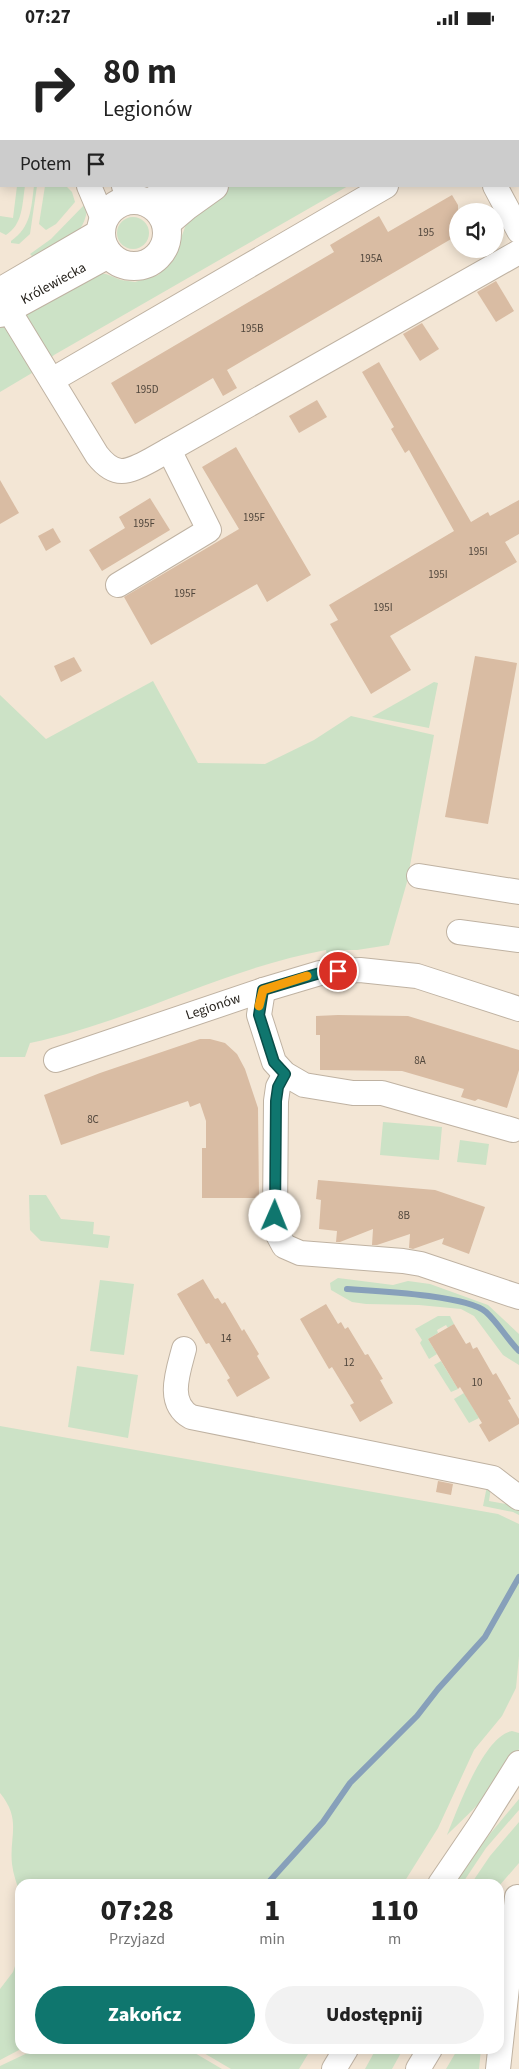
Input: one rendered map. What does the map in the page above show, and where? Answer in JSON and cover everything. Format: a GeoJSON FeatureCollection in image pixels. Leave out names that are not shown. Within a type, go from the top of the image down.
{"type":"FeatureCollection","features":[{"type":"Feature","properties":{"kind":"main road"},"geometry":{"type":"LineString","coordinates":[[134,196],[156,208],[166,223],[167,231],[164,247],[159,254],[146,264],[130,266],[114,260],[104,235],[114,206],[134,196],[174,187]]}},
{"type":"Feature","properties":{"kind":"main road"},"geometry":{"type":"LineString","coordinates":[[166,223],[213,187]]}},
{"type":"Feature","properties":{"kind":"main road","name":"Królewiecka"},"geometry":{"type":"LineString","coordinates":[[3,305],[104,235]]}},
{"type":"Feature","properties":{"kind":"street"},"geometry":{"type":"LineString","coordinates":[[89,187],[104,235]]}},
{"type":"Feature","properties":{"kind":"street"},"geometry":{"type":"LineString","coordinates":[[52,380],[384,187]]}},
{"type":"Feature","properties":{"kind":"street"},"geometry":{"type":"LineString","coordinates":[[496,187],[519,231]]}},
{"type":"Feature","properties":{"kind":"street"},"geometry":{"type":"LineString","coordinates":[[3,305],[52,380],[97,455],[109,469],[121,471],[140,466],[519,252]]}},
{"type":"Feature","properties":{"kind":"street"},"geometry":{"type":"LineString","coordinates":[[118,585],[209,530],[169,450]]}},
{"type":"Feature","properties":{"kind":"street"},"geometry":{"type":"LineString","coordinates":[[419,876],[519,892]]}},
{"type":"Feature","properties":{"kind":"street"},"geometry":{"type":"LineString","coordinates":[[459,931],[519,941]]}},
{"type":"Feature","properties":{"kind":"street","name":"Legionów"},"geometry":{"type":"LineString","coordinates":[[56,1060],[263,990],[320,973],[360,970],[399,973],[421,977],[519,1009]]}},
{"type":"Feature","properties":{"kind":"street"},"geometry":{"type":"LineString","coordinates":[[263,990],[259,1015],[274,1062],[285,1074],[304,1085],[353,1093],[382,1093],[513,1130]]}},
{"type":"Feature","properties":{"kind":"street"},"geometry":{"type":"LineString","coordinates":[[285,1074],[278,1087],[276,1101],[275,1216],[276,1231],[284,1246],[300,1253],[421,1264],[519,1297]]}},
{"type":"Feature","properties":{"kind":"street"},"geometry":{"type":"LineString","coordinates":[[184,1349],[177,1379],[176,1397],[178,1405],[191,1417],[493,1479],[519,1498]]}},
{"type":"Feature","properties":{"kind":"street"},"geometry":{"type":"LineString","coordinates":[[443,1879],[519,1763]]}},
{"type":"Feature","properties":{"kind":"street"},"geometry":{"type":"LineString","coordinates":[[480,1825],[519,1789]]}},
{"type":"Feature","properties":{"kind":"street"},"geometry":{"type":"LineString","coordinates":[[504,1920],[518,1896]]}},
{"type":"Feature","properties":{"kind":"street"},"geometry":{"type":"LineString","coordinates":[[504,2017],[518,1896]]}},
{"type":"Feature","properties":{"kind":"street"},"geometry":{"type":"LineString","coordinates":[[334,2069],[343,2054]]}},
{"type":"Feature","properties":{"kind":"street"},"geometry":{"type":"LineString","coordinates":[[418,2069],[427,2054]]}},
{"type":"Feature","properties":{"kind":"street"},"geometry":{"type":"LineString","coordinates":[[498,2069],[500,2054]]}},
{"type":"Feature","properties":{"kind":"green space"},"geometry":{"type":"Polygon","coordinates":[[[17,187],[25,187],[19,220],[12,231],[6,235],[0,232],[0,216],[13,218],[17,187]]]}},
{"type":"Feature","properties":{"kind":"green space"},"geometry":{"type":"Polygon","coordinates":[[[34,187],[37,187],[30,234],[19,244],[11,243],[23,230],[31,210],[34,187]]]}},
{"type":"Feature","properties":{"kind":"green space"},"geometry":{"type":"Polygon","coordinates":[[[45,187],[67,187],[72,192],[75,202],[56,224],[46,230],[39,224],[45,187]]]}},
{"type":"Feature","properties":{"kind":"green space"},"geometry":{"type":"Polygon","coordinates":[[[225,187],[346,187],[54,355],[37,370],[0,392],[0,321],[91,273],[106,274],[121,280],[135,282],[158,275],[173,261],[190,213],[225,187]]]}},
{"type":"Feature","properties":{"kind":"green space"},"geometry":{"type":"Polygon","coordinates":[[[87,202],[83,224],[78,232],[53,249],[33,257],[30,254],[51,239],[87,202]]]}},
{"type":"Feature","properties":{"kind":"green space"},"geometry":{"type":"Polygon","coordinates":[[[133,217],[145,221],[149,233],[145,245],[133,249],[121,245],[117,233],[121,221],[133,217]]]}},
{"type":"Feature","properties":{"kind":"green space"},"geometry":{"type":"Polygon","coordinates":[[[153,681],[198,763],[265,764],[314,740],[351,716],[434,735],[407,882],[389,945],[357,950],[338,950],[338,964],[328,964],[326,950],[288,958],[251,969],[105,1022],[68,1034],[30,1043],[25,1057],[0,1057],[0,695],[46,739],[153,681]]]}},
{"type":"Feature","properties":{"kind":"green space"},"geometry":{"type":"Polygon","coordinates":[[[434,682],[438,683],[429,728],[372,717],[434,682]]]}},
{"type":"Feature","properties":{"kind":"green space"},"geometry":{"type":"Polygon","coordinates":[[[383,1122],[442,1127],[439,1160],[380,1155],[383,1122]]]}},
{"type":"Feature","properties":{"kind":"green space"},"geometry":{"type":"Polygon","coordinates":[[[460,1140],[489,1144],[486,1165],[457,1162],[460,1140]]]}},
{"type":"Feature","properties":{"kind":"green space"},"geometry":{"type":"Polygon","coordinates":[[[29,1195],[46,1195],[61,1219],[94,1222],[93,1234],[110,1236],[108,1248],[41,1241],[30,1230],[29,1195]]]}},
{"type":"Feature","properties":{"kind":"green space"},"geometry":{"type":"Polygon","coordinates":[[[338,1278],[393,1285],[408,1281],[430,1284],[488,1305],[519,1334],[519,1365],[503,1355],[474,1316],[461,1309],[352,1302],[331,1290],[330,1283],[338,1278]]]}},
{"type":"Feature","properties":{"kind":"green space"},"geometry":{"type":"Polygon","coordinates":[[[100,1280],[134,1284],[124,1355],[90,1351],[100,1280]]]}},
{"type":"Feature","properties":{"kind":"green space"},"geometry":{"type":"Polygon","coordinates":[[[438,1316],[450,1316],[454,1324],[448,1328],[446,1325],[437,1330],[438,1333],[428,1339],[437,1354],[429,1359],[420,1343],[422,1340],[415,1329],[438,1316]]]}},
{"type":"Feature","properties":{"kind":"green space"},"geometry":{"type":"Polygon","coordinates":[[[441,1361],[458,1389],[451,1392],[434,1365],[441,1361]]]}},
{"type":"Feature","properties":{"kind":"green space"},"geometry":{"type":"Polygon","coordinates":[[[77,1366],[138,1375],[128,1438],[68,1427],[77,1366]]]}},
{"type":"Feature","properties":{"kind":"green space"},"geometry":{"type":"Polygon","coordinates":[[[464,1393],[479,1418],[469,1423],[454,1399],[464,1393]]]}},
{"type":"Feature","properties":{"kind":"green space"},"geometry":{"type":"Polygon","coordinates":[[[0,1426],[498,1514],[519,1524],[519,1656],[516,1688],[502,1716],[474,1750],[438,1828],[406,1879],[15,1879],[12,1864],[13,1820],[7,1803],[0,1793],[0,1426]]]}},
{"type":"Feature","properties":{"kind":"green space"},"geometry":{"type":"Polygon","coordinates":[[[487,1486],[491,1487],[489,1501],[517,1506],[519,1508],[519,1515],[483,1506],[487,1486]]]}},
{"type":"Feature","properties":{"kind":"green space"},"geometry":{"type":"Polygon","coordinates":[[[512,1731],[519,1733],[519,1748],[516,1758],[488,1794],[447,1835],[482,1759],[491,1746],[502,1736],[512,1731]]]}},
{"type":"Feature","properties":{"kind":"green space"},"geometry":{"type":"Polygon","coordinates":[[[519,1799],[519,1810],[486,1848],[465,1879],[456,1879],[475,1852],[519,1799]]]}},
{"type":"Feature","properties":{"kind":"green space"},"geometry":{"type":"Polygon","coordinates":[[[519,1822],[519,1863],[504,1880],[474,1879],[490,1856],[519,1822]]]}},
{"type":"Feature","properties":{"kind":"green space"},"geometry":{"type":"Polygon","coordinates":[[[15,1966],[15,2052],[0,2060],[0,1989],[13,1972],[15,1966]]]}},
{"type":"Feature","properties":{"kind":"green space"},"geometry":{"type":"Polygon","coordinates":[[[25,2054],[196,2054],[222,2069],[0,2069],[0,2066],[25,2054]]]}},
{"type":"Feature","properties":{"kind":"green space"},"geometry":{"type":"Polygon","coordinates":[[[206,2054],[308,2054],[299,2069],[231,2069],[206,2054]]]}},
{"type":"Feature","properties":{"kind":"green space"},"geometry":{"type":"Polygon","coordinates":[[[373,2054],[400,2054],[392,2069],[365,2069],[373,2054]]]}},
{"type":"Feature","properties":{"kind":"green space"},"geometry":{"type":"Polygon","coordinates":[[[455,2054],[480,2054],[479,2069],[446,2069],[455,2054]]]}},
{"type":"Feature","properties":{"kind":"building"},"geometry":{"type":"Polygon","coordinates":[[[452,195],[457,203],[449,203],[449,240],[227,370],[237,388],[223,396],[213,378],[135,424],[111,383],[334,252],[330,245],[379,216],[388,232],[452,195]]]}},
{"type":"Feature","properties":{"kind":"building"},"geometry":{"type":"Polygon","coordinates":[[[496,281],[514,311],[496,322],[477,292],[496,281]]]}},
{"type":"Feature","properties":{"kind":"building"},"geometry":{"type":"Polygon","coordinates":[[[422,323],[439,349],[420,361],[403,334],[422,323]]]}},
{"type":"Feature","properties":{"kind":"building"},"geometry":{"type":"Polygon","coordinates":[[[379,362],[471,522],[488,512],[490,516],[519,500],[519,534],[505,542],[517,562],[390,636],[411,670],[371,694],[330,624],[338,620],[329,605],[454,531],[409,450],[405,453],[391,429],[394,427],[362,372],[379,362]]]}},
{"type":"Feature","properties":{"kind":"building"},"geometry":{"type":"Polygon","coordinates":[[[317,400],[327,417],[299,433],[289,416],[317,400]]]}},
{"type":"Feature","properties":{"kind":"building"},"geometry":{"type":"Polygon","coordinates":[[[236,447],[311,575],[267,602],[257,584],[151,645],[124,597],[239,529],[202,467],[236,447]]]}},
{"type":"Feature","properties":{"kind":"building"},"geometry":{"type":"Polygon","coordinates":[[[0,480],[19,513],[0,524],[0,480]]]}},
{"type":"Feature","properties":{"kind":"building"},"geometry":{"type":"Polygon","coordinates":[[[150,498],[170,530],[102,571],[89,550],[125,528],[119,517],[150,498]]]}},
{"type":"Feature","properties":{"kind":"building"},"geometry":{"type":"Polygon","coordinates":[[[53,528],[61,542],[46,551],[38,536],[53,528]]]}},
{"type":"Feature","properties":{"kind":"building"},"geometry":{"type":"Polygon","coordinates":[[[475,656],[517,663],[488,824],[445,817],[475,656]]]}},
{"type":"Feature","properties":{"kind":"building"},"geometry":{"type":"Polygon","coordinates":[[[74,657],[82,671],[61,682],[54,666],[74,657]]]}},
{"type":"Feature","properties":{"kind":"building"},"geometry":{"type":"Polygon","coordinates":[[[316,1016],[408,1016],[519,1050],[519,1070],[507,1108],[478,1099],[475,1101],[461,1097],[464,1089],[402,1071],[320,1070],[320,1035],[316,1035],[316,1016]]]}},
{"type":"Feature","properties":{"kind":"building"},"geometry":{"type":"Polygon","coordinates":[[[200,1039],[210,1039],[225,1043],[237,1054],[245,1069],[258,1108],[259,1198],[202,1198],[202,1148],[206,1148],[206,1121],[200,1103],[190,1107],[188,1101],[61,1145],[44,1095],[100,1073],[200,1039]]]}},
{"type":"Feature","properties":{"kind":"building"},"geometry":{"type":"Polygon","coordinates":[[[318,1180],[435,1190],[485,1207],[469,1254],[442,1244],[444,1238],[413,1249],[409,1248],[410,1234],[372,1245],[373,1229],[336,1242],[337,1231],[319,1229],[321,1200],[316,1199],[318,1180]]]}},
{"type":"Feature","properties":{"kind":"building"},"geometry":{"type":"Polygon","coordinates":[[[203,1279],[215,1299],[218,1298],[222,1304],[225,1302],[242,1331],[244,1329],[259,1354],[257,1356],[270,1378],[237,1397],[227,1380],[230,1378],[209,1343],[206,1344],[177,1294],[203,1279]]]}},
{"type":"Feature","properties":{"kind":"building"},"geometry":{"type":"Polygon","coordinates":[[[326,1304],[338,1324],[341,1322],[345,1329],[348,1327],[365,1355],[368,1354],[383,1379],[380,1380],[393,1403],[360,1422],[350,1405],[354,1403],[332,1367],[329,1369],[300,1319],[326,1304]]]}},
{"type":"Feature","properties":{"kind":"building"},"geometry":{"type":"Polygon","coordinates":[[[454,1324],[466,1344],[470,1342],[473,1349],[477,1347],[493,1375],[496,1373],[511,1399],[508,1400],[519,1419],[519,1424],[489,1442],[479,1425],[482,1423],[460,1387],[458,1389],[428,1339],[454,1324]]]}},
{"type":"Feature","properties":{"kind":"building"},"geometry":{"type":"Polygon","coordinates":[[[438,1481],[453,1484],[451,1495],[436,1492],[438,1481]]]}},
{"type":"Feature","properties":{"kind":"waterway"},"geometry":{"type":"LineString","coordinates":[[347,1289],[420,1295],[476,1306],[491,1317],[519,1351]]}},
{"type":"Feature","properties":{"kind":"waterway"},"geometry":{"type":"LineString","coordinates":[[272,1879],[323,1822],[350,1783],[417,1716],[438,1689],[485,1637],[519,1577]]}},
{"type":"Feature","properties":{"kind":"slow traffic"},"geometry":{"type":"LineString","coordinates":[[259,1006],[263,990],[307,976]]}},
{"type":"Feature","properties":{"kind":"route"},"geometry":{"type":"LineString","coordinates":[[275,1216],[276,1095],[285,1074],[274,1062],[259,1015],[260,997],[263,990],[320,973],[338,971]]}}]}
